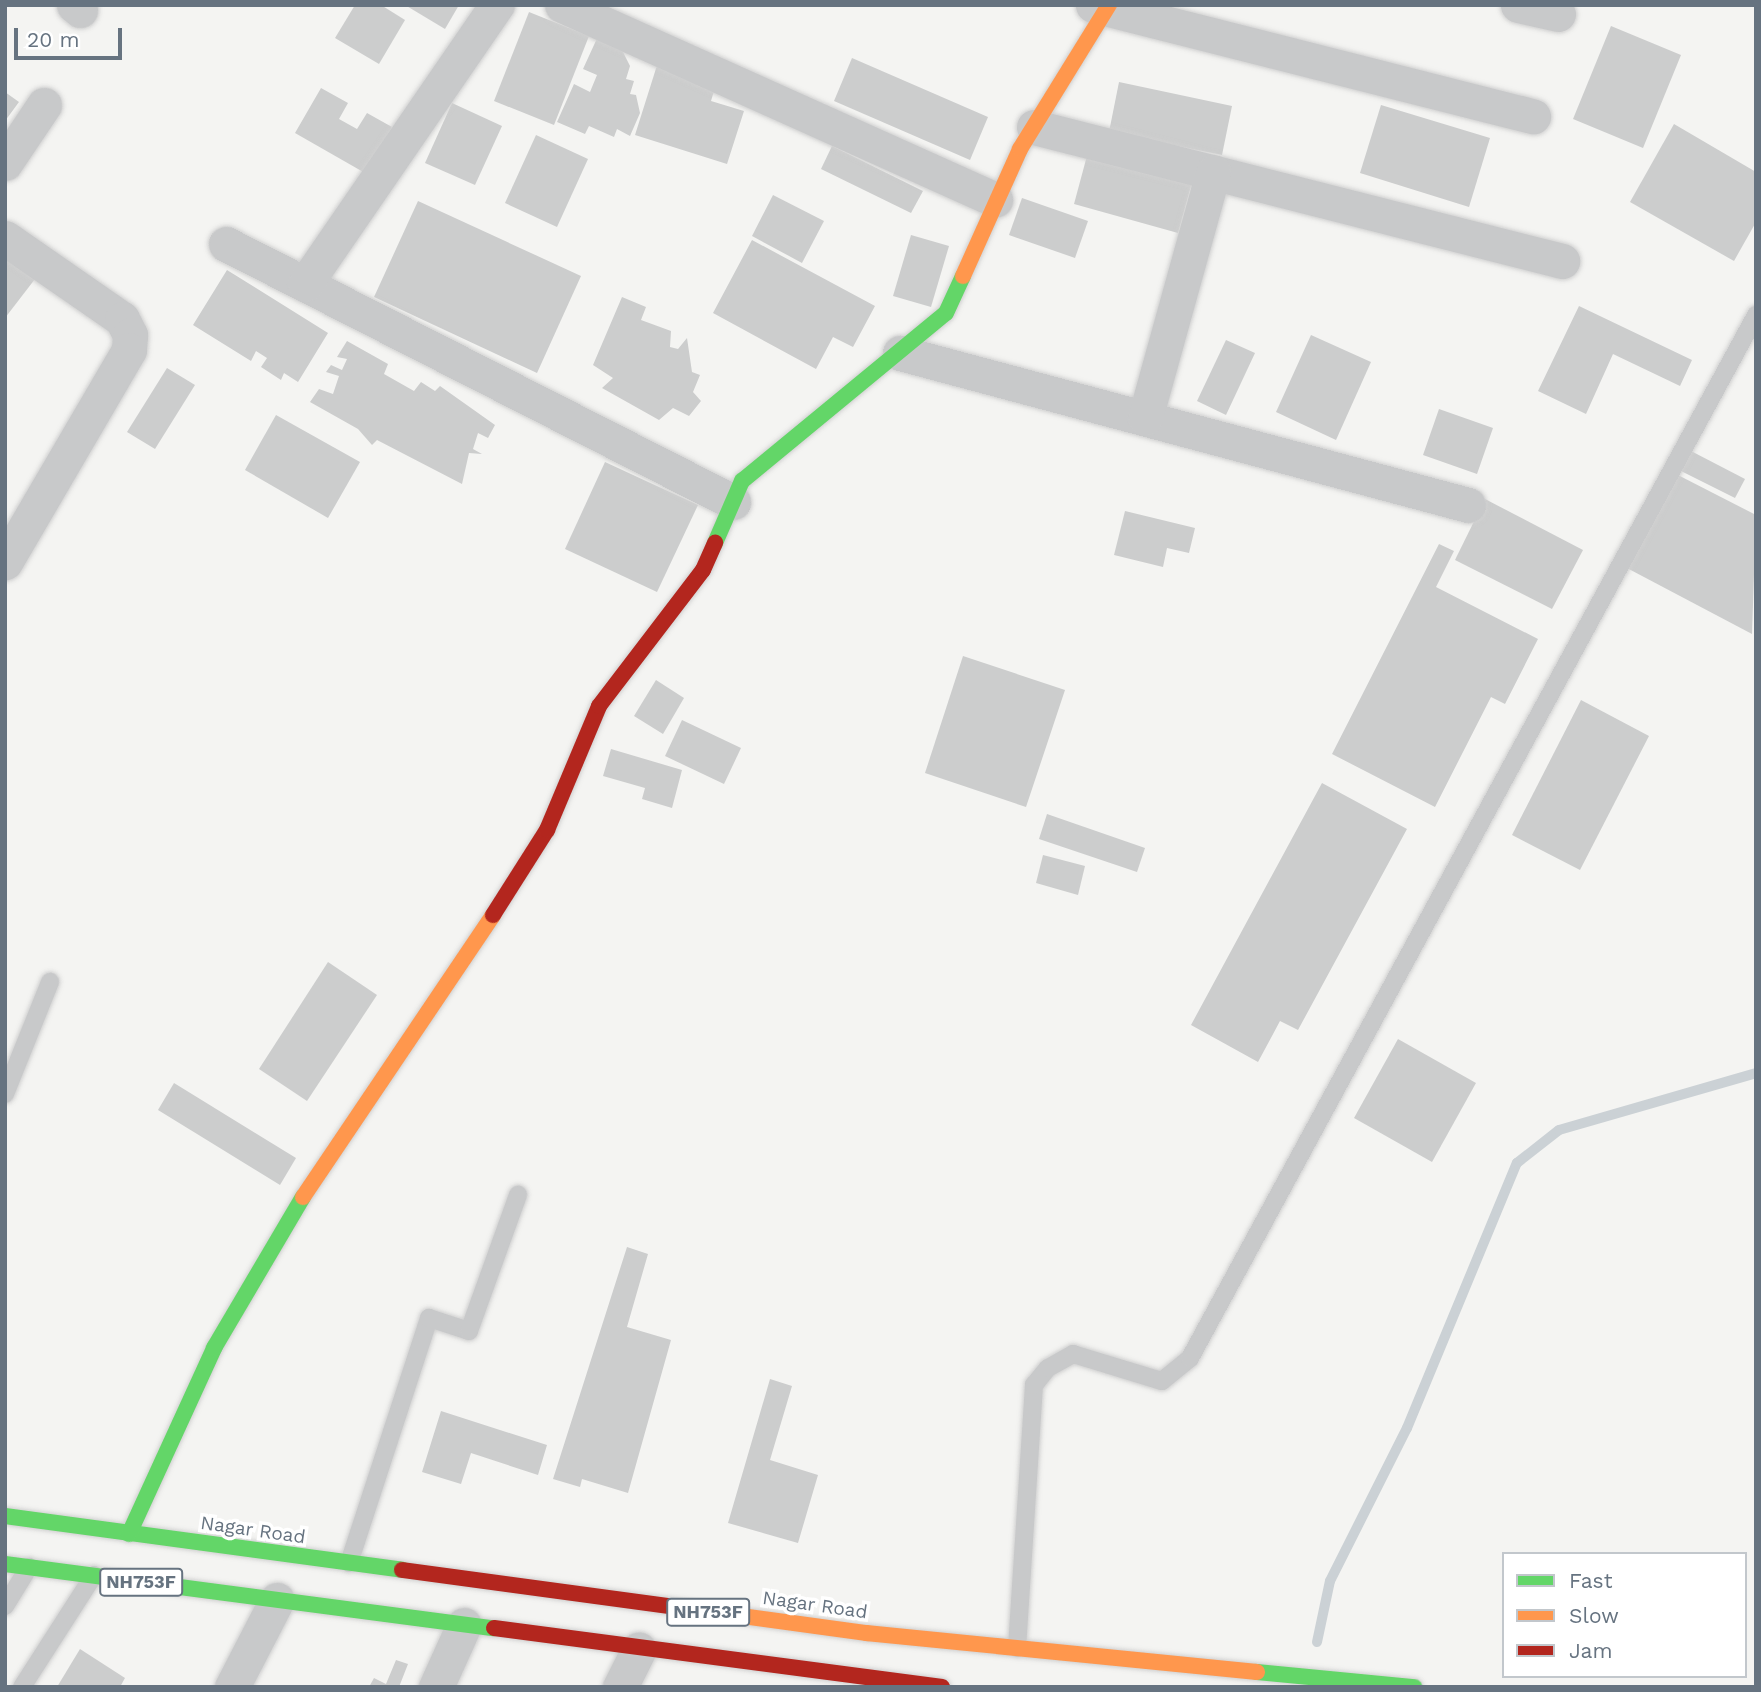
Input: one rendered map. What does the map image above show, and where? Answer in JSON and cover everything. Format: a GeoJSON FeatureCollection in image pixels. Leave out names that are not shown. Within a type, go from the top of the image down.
{"type":"FeatureCollection","features":[{"type":"Feature","properties":{"kind":"main road"},"geometry":{"type":"LineString","coordinates":[[129,1534],[214,1348],[319,1170],[433,1007],[547,830],[599,706],[703,570],[742,481],[946,313],[995,200],[1103,7]]}},
{"type":"Feature","properties":{"kind":"main road","name":"Nagar Road"},"geometry":{"type":"LineString","coordinates":[[5,1516],[866,1633],[1414,1687]]}},
{"type":"Feature","properties":{"kind":"main road","name":"NH753F"},"geometry":{"type":"LineString","coordinates":[[5,1564],[639,1649],[769,1677],[942,1687]]}},
{"type":"Feature","properties":{"kind":"street"},"geometry":{"type":"LineString","coordinates":[[305,284],[497,5]]}},
{"type":"Feature","properties":{"kind":"street"},"geometry":{"type":"LineString","coordinates":[[562,5],[995,200]]}},
{"type":"Feature","properties":{"kind":"street"},"geometry":{"type":"LineString","coordinates":[[1518,5],[1558,14]]}},
{"type":"Feature","properties":{"kind":"street"},"geometry":{"type":"LineString","coordinates":[[1103,7],[1533,116]]}},
{"type":"Feature","properties":{"kind":"street"},"geometry":{"type":"LineString","coordinates":[[5,163],[44,105]]}},
{"type":"Feature","properties":{"kind":"street"},"geometry":{"type":"LineString","coordinates":[[1034,127],[1562,261]]}},
{"type":"Feature","properties":{"kind":"street"},"geometry":{"type":"LineString","coordinates":[[1145,418],[1213,172]]}},
{"type":"Feature","properties":{"kind":"street"},"geometry":{"type":"LineString","coordinates":[[5,238],[122,318],[130,335],[129,350],[5,562]]}},
{"type":"Feature","properties":{"kind":"street"},"geometry":{"type":"LineString","coordinates":[[226,244],[733,502]]}},
{"type":"Feature","properties":{"kind":"street"},"geometry":{"type":"LineString","coordinates":[[900,353],[1468,505]]}},
{"type":"Feature","properties":{"kind":"street"},"geometry":{"type":"LineString","coordinates":[[232,1687],[277,1600]]}},
{"type":"Feature","properties":{"kind":"street"},"geometry":{"type":"LineString","coordinates":[[436,1687],[464,1625]]}},
{"type":"Feature","properties":{"kind":"street"},"geometry":{"type":"LineString","coordinates":[[620,1687],[639,1649]]}},
{"type":"Feature","properties":{"kind":"lane"},"geometry":{"type":"LineString","coordinates":[[1017,1648],[1034,1385],[1048,1368],[1073,1354],[1162,1381],[1190,1358],[1756,315]]}},
{"type":"Feature","properties":{"kind":"lane"},"geometry":{"type":"LineString","coordinates":[[5,1094],[50,982]]}},
{"type":"Feature","properties":{"kind":"lane"},"geometry":{"type":"LineString","coordinates":[[349,1563],[429,1318],[469,1331],[518,1195]]}},
{"type":"Feature","properties":{"kind":"lane"},"geometry":{"type":"LineString","coordinates":[[5,1606],[29,1567]]}},
{"type":"Feature","properties":{"kind":"lane"},"geometry":{"type":"LineString","coordinates":[[22,1687],[94,1576]]}},
{"type":"Feature","properties":{"kind":"building"},"geometry":{"type":"Polygon","coordinates":[[[355,5],[381,5],[405,20],[379,64],[335,38],[355,5]]]}},
{"type":"Feature","properties":{"kind":"building"},"geometry":{"type":"Polygon","coordinates":[[[405,5],[459,5],[445,29],[405,5]]]}},
{"type":"Feature","properties":{"kind":"building"},"geometry":{"type":"Polygon","coordinates":[[[529,12],[589,36],[554,125],[494,101],[529,12]]]}},
{"type":"Feature","properties":{"kind":"building"},"geometry":{"type":"Polygon","coordinates":[[[1611,26],[1681,55],[1643,148],[1573,119],[1611,26]]]}},
{"type":"Feature","properties":{"kind":"building"},"geometry":{"type":"Polygon","coordinates":[[[599,34],[618,42],[630,66],[626,79],[634,81],[630,94],[636,95],[640,113],[630,136],[617,129],[614,137],[589,126],[585,134],[557,122],[574,84],[590,92],[597,75],[583,69],[599,34]]]}},
{"type":"Feature","properties":{"kind":"building"},"geometry":{"type":"Polygon","coordinates":[[[852,58],[988,117],[970,160],[834,101],[852,58]]]}},
{"type":"Feature","properties":{"kind":"building"},"geometry":{"type":"Polygon","coordinates":[[[659,59],[718,78],[711,101],[744,111],[727,164],[635,135],[659,59]]]}},
{"type":"Feature","properties":{"kind":"building"},"geometry":{"type":"Polygon","coordinates":[[[1119,82],[1232,106],[1222,155],[1109,132],[1119,82]]]}},
{"type":"Feature","properties":{"kind":"building"},"geometry":{"type":"Polygon","coordinates":[[[321,88],[348,103],[339,119],[357,129],[367,113],[392,127],[365,173],[295,133],[321,88]]]}},
{"type":"Feature","properties":{"kind":"building"},"geometry":{"type":"Polygon","coordinates":[[[5,92],[19,102],[5,121],[5,92]]]}},
{"type":"Feature","properties":{"kind":"building"},"geometry":{"type":"Polygon","coordinates":[[[452,103],[502,126],[475,185],[425,163],[452,103]]]}},
{"type":"Feature","properties":{"kind":"building"},"geometry":{"type":"Polygon","coordinates":[[[1381,105],[1490,138],[1469,207],[1360,173],[1381,105]]]}},
{"type":"Feature","properties":{"kind":"building"},"geometry":{"type":"Polygon","coordinates":[[[1674,124],[1756,172],[1756,222],[1734,261],[1630,202],[1674,124]]]}},
{"type":"Feature","properties":{"kind":"building"},"geometry":{"type":"Polygon","coordinates":[[[536,135],[588,159],[557,227],[505,203],[536,135]]]}},
{"type":"Feature","properties":{"kind":"building"},"geometry":{"type":"Polygon","coordinates":[[[832,146],[923,191],[911,213],[821,169],[832,146]]]}},
{"type":"Feature","properties":{"kind":"building"},"geometry":{"type":"Polygon","coordinates":[[[1088,152],[1192,182],[1178,233],[1074,204],[1088,152]]]}},
{"type":"Feature","properties":{"kind":"building"},"geometry":{"type":"Polygon","coordinates":[[[773,195],[824,221],[802,263],[752,236],[773,195]]]}},
{"type":"Feature","properties":{"kind":"building"},"geometry":{"type":"Polygon","coordinates":[[[1022,198],[1088,221],[1075,258],[1009,235],[1022,198]]]}},
{"type":"Feature","properties":{"kind":"building"},"geometry":{"type":"Polygon","coordinates":[[[418,201],[581,276],[537,373],[374,297],[418,201]]]}},
{"type":"Feature","properties":{"kind":"building"},"geometry":{"type":"Polygon","coordinates":[[[911,235],[949,246],[931,307],[893,296],[911,235]]]}},
{"type":"Feature","properties":{"kind":"building"},"geometry":{"type":"Polygon","coordinates":[[[752,240],[875,306],[853,347],[833,337],[816,369],[713,313],[752,240]]]}},
{"type":"Feature","properties":{"kind":"building"},"geometry":{"type":"Polygon","coordinates":[[[5,257],[35,279],[5,318],[5,257]]]}},
{"type":"Feature","properties":{"kind":"building"},"geometry":{"type":"Polygon","coordinates":[[[227,270],[328,333],[298,382],[284,373],[281,380],[261,367],[267,358],[256,351],[251,361],[193,325],[227,270]]]}},
{"type":"Feature","properties":{"kind":"building"},"geometry":{"type":"Polygon","coordinates":[[[622,297],[646,307],[641,320],[671,331],[670,347],[678,349],[687,338],[692,372],[700,375],[693,392],[701,401],[689,416],[673,408],[659,420],[602,388],[613,378],[593,365],[622,297]]]}},
{"type":"Feature","properties":{"kind":"building"},"geometry":{"type":"Polygon","coordinates":[[[1579,306],[1692,360],[1680,386],[1613,354],[1586,414],[1538,391],[1579,306]]]}},
{"type":"Feature","properties":{"kind":"building"},"geometry":{"type":"Polygon","coordinates":[[[1311,335],[1371,362],[1336,440],[1276,412],[1311,335]]]}},
{"type":"Feature","properties":{"kind":"building"},"geometry":{"type":"Polygon","coordinates":[[[1226,340],[1255,353],[1226,415],[1197,401],[1226,340]]]}},
{"type":"Feature","properties":{"kind":"building"},"geometry":{"type":"Polygon","coordinates":[[[347,341],[388,364],[384,374],[414,391],[421,382],[435,391],[440,386],[495,425],[488,438],[478,433],[473,449],[482,454],[469,453],[462,484],[377,440],[372,445],[358,429],[310,402],[319,389],[333,394],[339,376],[326,372],[331,365],[342,370],[347,359],[337,357],[347,341]]]}},
{"type":"Feature","properties":{"kind":"building"},"geometry":{"type":"Polygon","coordinates":[[[167,368],[195,385],[155,449],[127,432],[167,368]]]}},
{"type":"Feature","properties":{"kind":"building"},"geometry":{"type":"Polygon","coordinates":[[[1439,409],[1493,428],[1477,474],[1423,455],[1439,409]]]}},
{"type":"Feature","properties":{"kind":"building"},"geometry":{"type":"Polygon","coordinates":[[[276,415],[360,462],[328,518],[245,470],[276,415]]]}},
{"type":"Feature","properties":{"kind":"building"},"geometry":{"type":"Polygon","coordinates":[[[1691,451],[1745,479],[1735,498],[1681,471],[1691,451]]]}},
{"type":"Feature","properties":{"kind":"building"},"geometry":{"type":"Polygon","coordinates":[[[605,462],[698,505],[657,592],[565,549],[605,462]]]}},
{"type":"Feature","properties":{"kind":"building"},"geometry":{"type":"Polygon","coordinates":[[[1674,473],[1756,515],[1752,634],[1625,567],[1674,473]]]}},
{"type":"Feature","properties":{"kind":"building"},"geometry":{"type":"Polygon","coordinates":[[[1485,499],[1583,550],[1552,609],[1455,560],[1485,499]]]}},
{"type":"Feature","properties":{"kind":"building"},"geometry":{"type":"Polygon","coordinates":[[[1125,511],[1195,528],[1189,553],[1167,548],[1163,567],[1114,555],[1125,511]]]}},
{"type":"Feature","properties":{"kind":"building"},"geometry":{"type":"Polygon","coordinates":[[[1439,544],[1454,551],[1436,587],[1538,639],[1505,704],[1491,697],[1435,807],[1332,754],[1439,544]]]}},
{"type":"Feature","properties":{"kind":"building"},"geometry":{"type":"Polygon","coordinates":[[[963,656],[1065,690],[1026,807],[925,773],[963,656]]]}},
{"type":"Feature","properties":{"kind":"building"},"geometry":{"type":"Polygon","coordinates":[[[656,680],[684,698],[663,734],[634,716],[656,680]]]}},
{"type":"Feature","properties":{"kind":"building"},"geometry":{"type":"Polygon","coordinates":[[[1581,700],[1649,736],[1580,870],[1512,835],[1581,700]]]}},
{"type":"Feature","properties":{"kind":"building"},"geometry":{"type":"Polygon","coordinates":[[[682,720],[741,748],[724,784],[665,756],[682,720]]]}},
{"type":"Feature","properties":{"kind":"building"},"geometry":{"type":"Polygon","coordinates":[[[611,749],[682,770],[672,808],[642,799],[645,788],[603,776],[611,749]]]}},
{"type":"Feature","properties":{"kind":"building"},"geometry":{"type":"Polygon","coordinates":[[[1322,783],[1407,829],[1298,1030],[1280,1021],[1258,1062],[1191,1025],[1322,783]]]}},
{"type":"Feature","properties":{"kind":"building"},"geometry":{"type":"Polygon","coordinates":[[[1047,814],[1145,848],[1137,872],[1039,839],[1047,814]]]}},
{"type":"Feature","properties":{"kind":"building"},"geometry":{"type":"Polygon","coordinates":[[[1043,855],[1085,866],[1078,895],[1036,883],[1043,855]]]}},
{"type":"Feature","properties":{"kind":"building"},"geometry":{"type":"Polygon","coordinates":[[[328,962],[377,995],[307,1101],[259,1069],[328,962]]]}},
{"type":"Feature","properties":{"kind":"building"},"geometry":{"type":"Polygon","coordinates":[[[1398,1039],[1476,1083],[1432,1162],[1354,1118],[1398,1039]]]}},
{"type":"Feature","properties":{"kind":"building"},"geometry":{"type":"Polygon","coordinates":[[[174,1083],[296,1158],[280,1185],[158,1110],[174,1083]]]}},
{"type":"Feature","properties":{"kind":"building"},"geometry":{"type":"Polygon","coordinates":[[[627,1247],[648,1254],[627,1327],[671,1340],[628,1493],[582,1479],[580,1487],[553,1479],[627,1247]]]}},
{"type":"Feature","properties":{"kind":"building"},"geometry":{"type":"Polygon","coordinates":[[[770,1379],[792,1386],[770,1460],[818,1475],[798,1543],[728,1523],[770,1379]]]}},
{"type":"Feature","properties":{"kind":"building"},"geometry":{"type":"Polygon","coordinates":[[[441,1411],[547,1445],[538,1475],[471,1453],[461,1484],[422,1472],[441,1411]]]}},
{"type":"Feature","properties":{"kind":"building"},"geometry":{"type":"Polygon","coordinates":[[[80,1649],[125,1678],[120,1687],[57,1687],[80,1649]]]}},
{"type":"Feature","properties":{"kind":"building"},"geometry":{"type":"Polygon","coordinates":[[[396,1660],[408,1664],[399,1687],[369,1687],[374,1678],[386,1684],[396,1660]]]}},
{"type":"Feature","properties":{"kind":"waterway"},"geometry":{"type":"LineString","coordinates":[[1317,1642],[1330,1581],[1407,1428],[1517,1163],[1559,1130],[1756,1073]]}},
{"type":"Feature","properties":{"kind":"traffic: fast"},"geometry":{"type":"LineString","coordinates":[[715,543],[742,481],[946,313],[963,276]]}},
{"type":"Feature","properties":{"kind":"traffic: fast"},"geometry":{"type":"LineString","coordinates":[[129,1534],[214,1348],[303,1197]]}},
{"type":"Feature","properties":{"kind":"traffic: fast"},"geometry":{"type":"LineString","coordinates":[[5,1516],[402,1570]]}},
{"type":"Feature","properties":{"kind":"traffic: fast"},"geometry":{"type":"LineString","coordinates":[[5,1564],[494,1628]]}},
{"type":"Feature","properties":{"kind":"traffic: fast"},"geometry":{"type":"LineString","coordinates":[[1257,1672],[1414,1687]]}},
{"type":"Feature","properties":{"kind":"traffic: slow"},"geometry":{"type":"LineString","coordinates":[[963,276],[1020,149],[1109,5]]}},
{"type":"Feature","properties":{"kind":"traffic: slow"},"geometry":{"type":"LineString","coordinates":[[303,1197],[493,915]]}},
{"type":"Feature","properties":{"kind":"traffic: slow"},"geometry":{"type":"LineString","coordinates":[[683,1608],[866,1633],[1257,1672]]}},
{"type":"Feature","properties":{"kind":"traffic: jam"},"geometry":{"type":"LineString","coordinates":[[493,915],[547,830],[599,706],[703,570],[715,543]]}},
{"type":"Feature","properties":{"kind":"traffic: jam"},"geometry":{"type":"LineString","coordinates":[[402,1570],[683,1608]]}},
{"type":"Feature","properties":{"kind":"traffic: jam"},"geometry":{"type":"LineString","coordinates":[[494,1628],[942,1687]]}}]}
